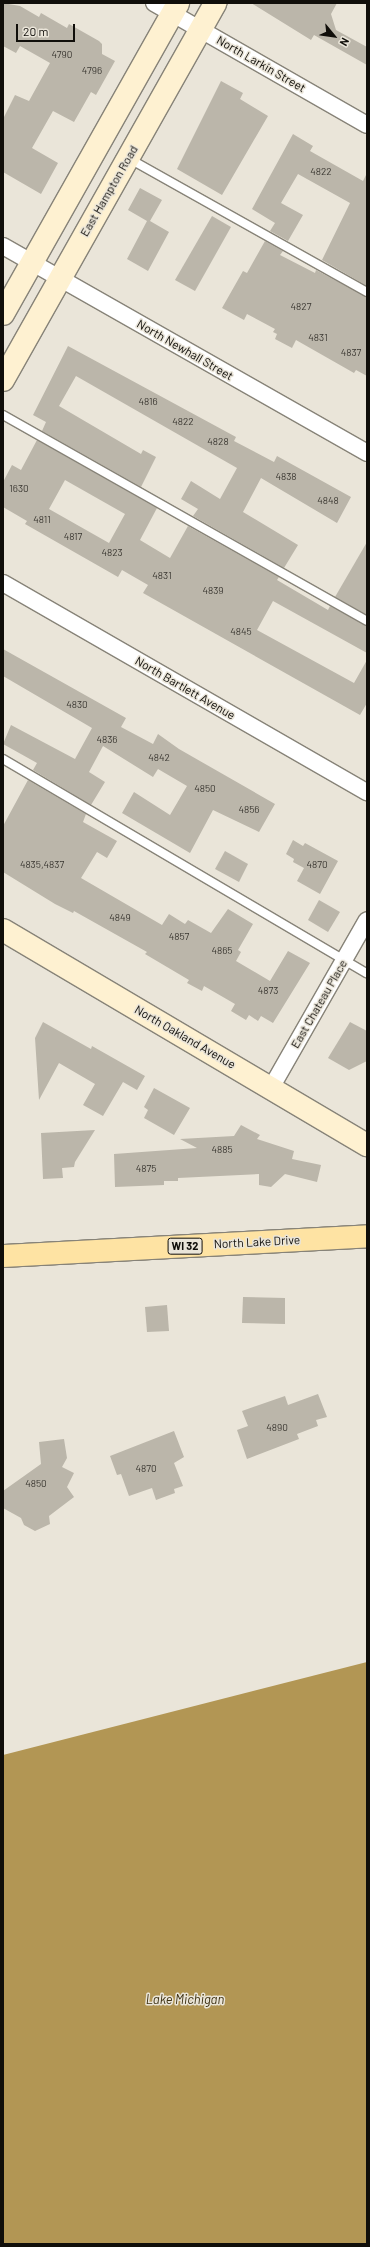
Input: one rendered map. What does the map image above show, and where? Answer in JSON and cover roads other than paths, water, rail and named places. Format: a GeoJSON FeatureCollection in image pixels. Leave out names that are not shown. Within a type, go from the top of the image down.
{"type":"FeatureCollection","features":[{"type":"Feature","properties":{"kind":"main road","name":"East Hampton Road"},"geometry":{"type":"LineString","coordinates":[[3,380],[215,3]]}},
{"type":"Feature","properties":{"kind":"main road"},"geometry":{"type":"LineString","coordinates":[[3,314],[168,6]]}},
{"type":"Feature","properties":{"kind":"main road","name":"North Oakland Avenue"},"geometry":{"type":"LineString","coordinates":[[3,930],[367,1145]]}},
{"type":"Feature","properties":{"kind":"main road","name":"North Lake Drive"},"geometry":{"type":"LineString","coordinates":[[3,1256],[367,1236]]}},
{"type":"Feature","properties":{"kind":"street","name":"North Larkin Street"},"geometry":{"type":"LineString","coordinates":[[168,6],[200,30],[367,125]]}},
{"type":"Feature","properties":{"kind":"street","name":"North Newhall Street"},"geometry":{"type":"LineString","coordinates":[[3,246],[367,454]]}},
{"type":"Feature","properties":{"kind":"street","name":"North Bartlett Avenue"},"geometry":{"type":"LineString","coordinates":[[3,583],[367,792]]}},
{"type":"Feature","properties":{"kind":"street","name":"East Chateau Place"},"geometry":{"type":"LineString","coordinates":[[271,1088],[367,920]]}},
{"type":"Feature","properties":{"kind":"lane"},"geometry":{"type":"LineString","coordinates":[[128,158],[367,292]]}},
{"type":"Feature","properties":{"kind":"lane"},"geometry":{"type":"LineString","coordinates":[[3,415],[367,620]]}},
{"type":"Feature","properties":{"kind":"lane"},"geometry":{"type":"LineString","coordinates":[[3,759],[367,973]]}},
{"type":"Feature","properties":{"kind":"water","name":"Lake Michigan"},"geometry":{"type":"Polygon","coordinates":[[[367,1662],[367,2244],[3,2244],[3,1755],[367,1662]]]}}]}
